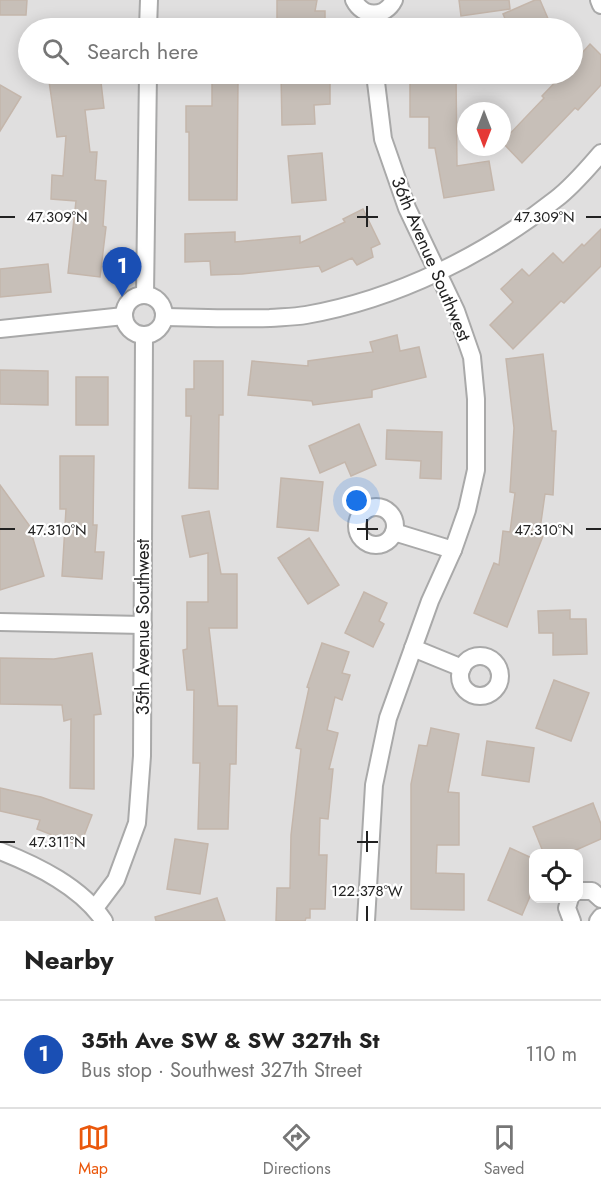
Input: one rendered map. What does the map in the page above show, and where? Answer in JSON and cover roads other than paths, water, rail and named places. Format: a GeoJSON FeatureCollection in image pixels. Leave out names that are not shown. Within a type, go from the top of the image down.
{"type":"FeatureCollection","features":[{"type":"Feature","properties":{"kind":"street"},"geometry":{"type":"LineString","coordinates":[[148,18],[149,0]]}},
{"type":"Feature","properties":{"kind":"street"},"geometry":{"type":"LineString","coordinates":[[354,0],[360,10],[371,18]]}},
{"type":"Feature","properties":{"kind":"street"},"geometry":{"type":"LineString","coordinates":[[378,18],[389,9],[394,0]]}},
{"type":"Feature","properties":{"kind":"street"},"geometry":{"type":"LineString","coordinates":[[599,0],[601,5]]}},
{"type":"Feature","properties":{"kind":"street"},"geometry":{"type":"LineString","coordinates":[[145,295],[148,84]]}},
{"type":"Feature","properties":{"kind":"street","name":"36th Avenue Southwest"},"geometry":{"type":"LineString","coordinates":[[366,921],[374,785],[388,718],[430,601],[453,550],[467,510],[476,470],[477,399],[472,357],[456,311],[406,208],[383,139],[376,84]]}},
{"type":"Feature","properties":{"kind":"street"},"geometry":{"type":"LineString","coordinates":[[165,317],[231,320],[304,316],[402,288],[480,251],[550,204],[601,153]]}},
{"type":"Feature","properties":{"kind":"street"},"geometry":{"type":"LineString","coordinates":[[145,295],[158,299],[165,317],[160,328],[144,336],[132,332],[124,316],[125,309],[133,298],[145,295]]}},
{"type":"Feature","properties":{"kind":"street"},"geometry":{"type":"LineString","coordinates":[[0,329],[124,316]]}},
{"type":"Feature","properties":{"kind":"street","name":"35th Avenue Southwest"},"geometry":{"type":"LineString","coordinates":[[99,915],[116,880],[137,823],[142,756],[144,336]]}},
{"type":"Feature","properties":{"kind":"street"},"geometry":{"type":"LineString","coordinates":[[394,532],[453,550]]}},
{"type":"Feature","properties":{"kind":"street"},"geometry":{"type":"LineString","coordinates":[[0,622],[142,625]]}},
{"type":"Feature","properties":{"kind":"street"},"geometry":{"type":"LineString","coordinates":[[413,648],[462,668]]}},
{"type":"Feature","properties":{"kind":"street"},"geometry":{"type":"LineString","coordinates":[[0,851],[51,875],[99,915]]}},
{"type":"Feature","properties":{"kind":"street"},"geometry":{"type":"LineString","coordinates":[[583,891],[592,891],[601,899]]}},
{"type":"Feature","properties":{"kind":"street"},"geometry":{"type":"LineString","coordinates":[[568,903],[567,908],[572,921]]}},
{"type":"Feature","properties":{"kind":"street"},"geometry":{"type":"LineString","coordinates":[[598,921],[601,917]]}},
{"type":"Feature","properties":{"kind":"place","name":"35th Ave SW & SW 327th St"},"geometry":{"type":"Point","coordinates":[122,297]}}]}
